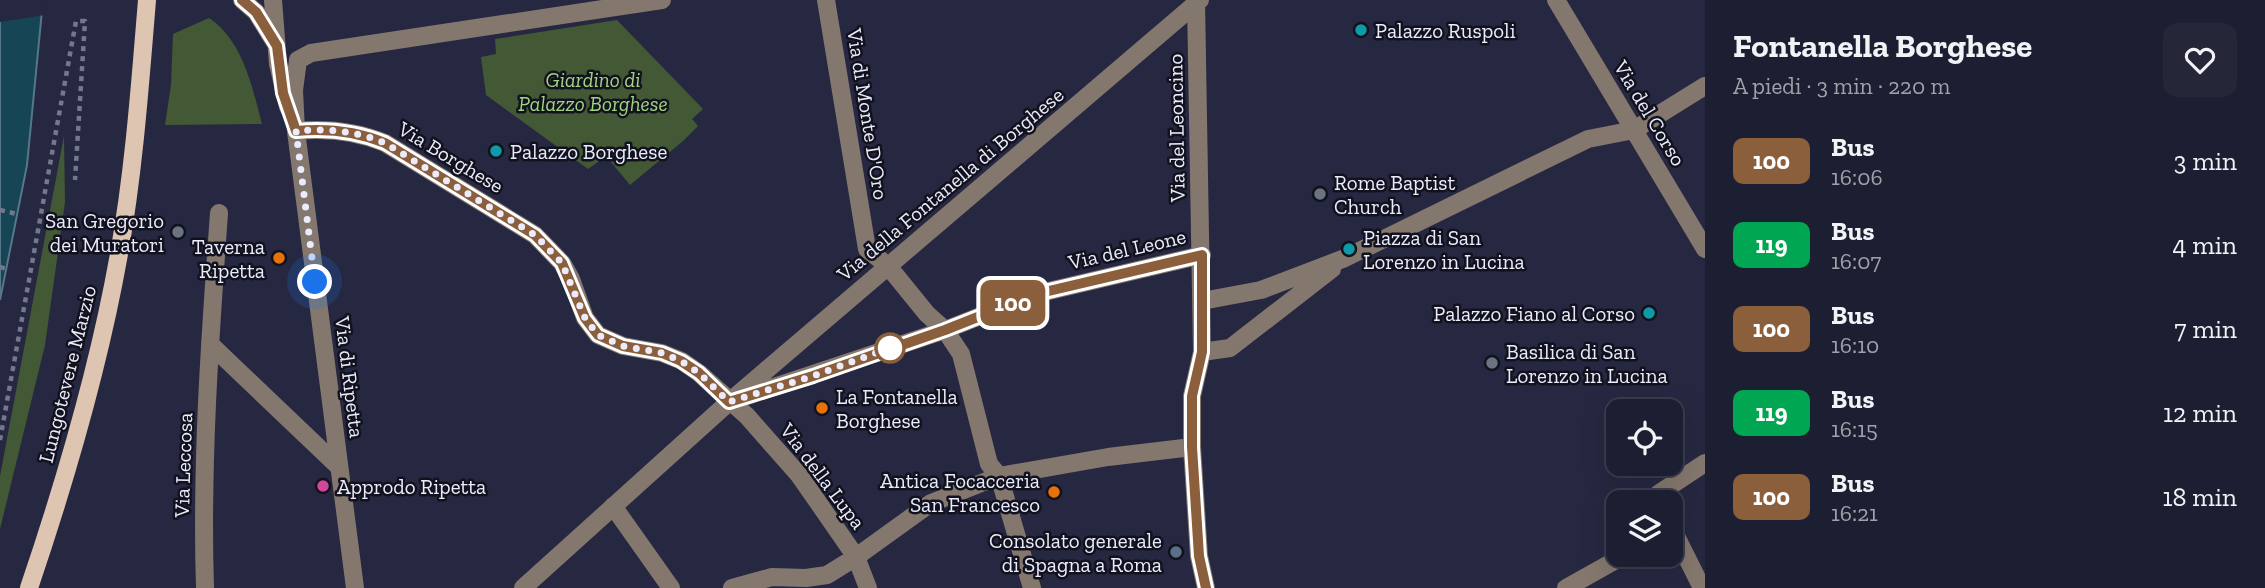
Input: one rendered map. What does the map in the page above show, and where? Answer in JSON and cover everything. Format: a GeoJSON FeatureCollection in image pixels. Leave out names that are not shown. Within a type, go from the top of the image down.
{"type":"FeatureCollection","features":[{"type":"Feature","properties":{"kind":"main road","name":"Lungotevere Marzio"},"geometry":{"type":"LineString","coordinates":[[29,588],[76,436],[120,253],[138,114],[147,0]]}},
{"type":"Feature","properties":{"kind":"street"},"geometry":{"type":"LineString","coordinates":[[242,0],[256,12],[277,46]]}},
{"type":"Feature","properties":{"kind":"street"},"geometry":{"type":"LineString","coordinates":[[272,0],[283,93],[296,131]]}},
{"type":"Feature","properties":{"kind":"street"},"geometry":{"type":"LineString","coordinates":[[296,131],[295,66],[298,60],[311,53],[662,0]]}},
{"type":"Feature","properties":{"kind":"street","name":"Via di Monte D'Oro"},"geometry":{"type":"LineString","coordinates":[[826,0],[867,249],[888,266],[927,314],[945,330],[961,354],[989,464],[999,476],[1032,588]]}},
{"type":"Feature","properties":{"kind":"street","name":"Via del Corso"},"geometry":{"type":"LineString","coordinates":[[1556,0],[1705,248]]}},
{"type":"Feature","properties":{"kind":"street","name":"Via della Fontanella di Borghese"},"geometry":{"type":"LineString","coordinates":[[523,588],[729,402],[1198,1]]}},
{"type":"Feature","properties":{"kind":"street","name":"Via del Leoncino"},"geometry":{"type":"LineString","coordinates":[[1198,1],[1202,352],[1192,396],[1192,447],[1202,588]]}},
{"type":"Feature","properties":{"kind":"street"},"geometry":{"type":"LineString","coordinates":[[1202,301],[1261,290],[1345,258],[1588,139],[1634,130],[1705,86]]}},
{"type":"Feature","properties":{"kind":"street","name":"Via Borghese"},"geometry":{"type":"LineString","coordinates":[[296,131],[319,129],[358,133],[385,143],[535,235],[562,263],[585,318],[598,335],[623,346],[662,353],[681,361],[699,373],[729,402]]}},
{"type":"Feature","properties":{"kind":"street","name":"Via di Ripetta"},"geometry":{"type":"LineString","coordinates":[[296,131],[355,588]]}},
{"type":"Feature","properties":{"kind":"street","name":"Via Leccosa"},"geometry":{"type":"LineString","coordinates":[[205,588],[204,490],[219,213]]}},
{"type":"Feature","properties":{"kind":"street","name":"Via del Leone"},"geometry":{"type":"LineString","coordinates":[[729,402],[945,330],[1036,294],[1202,255]]}},
{"type":"Feature","properties":{"kind":"street"},"geometry":{"type":"LineString","coordinates":[[1202,352],[1230,348],[1345,258]]}},
{"type":"Feature","properties":{"kind":"street"},"geometry":{"type":"LineString","coordinates":[[210,344],[339,467]]}},
{"type":"Feature","properties":{"kind":"street","name":"Via della Lupa"},"geometry":{"type":"LineString","coordinates":[[729,402],[747,416],[799,475],[856,557],[868,588]]}},
{"type":"Feature","properties":{"kind":"street"},"geometry":{"type":"LineString","coordinates":[[732,588],[772,576],[807,578],[827,575],[931,503],[999,476],[1108,457],[1192,447]]}},
{"type":"Feature","properties":{"kind":"street"},"geometry":{"type":"LineString","coordinates":[[1664,490],[1705,463]]}},
{"type":"Feature","properties":{"kind":"street"},"geometry":{"type":"LineString","coordinates":[[615,504],[671,588]]}},
{"type":"Feature","properties":{"kind":"street"},"geometry":{"type":"LineString","coordinates":[[1683,550],[1702,588]]}},
{"type":"Feature","properties":{"kind":"street"},"geometry":{"type":"LineString","coordinates":[[1566,588],[1606,566]]}},
{"type":"Feature","properties":{"kind":"path"},"geometry":{"type":"LineString","coordinates":[[0,440],[76,21],[85,21],[75,180]]}},
{"type":"Feature","properties":{"kind":"path"},"geometry":{"type":"LineString","coordinates":[[0,210],[17,214]]}},
{"type":"Feature","properties":{"kind":"green space"},"geometry":{"type":"Polygon","coordinates":[[[209,18],[221,28],[238,52],[250,80],[262,124],[165,125],[171,85],[173,34],[209,18]]]}},
{"type":"Feature","properties":{"kind":"green space","name":"Giardino di Palazzo Borghese"},"geometry":{"type":"Polygon","coordinates":[[[617,20],[703,109],[692,119],[698,126],[630,185],[606,156],[588,169],[486,95],[481,57],[496,54],[495,39],[617,20]]]}},
{"type":"Feature","properties":{"kind":"green space"},"geometry":{"type":"Polygon","coordinates":[[[64,136],[65,202],[45,345],[0,529],[0,476],[64,136]]]}},
{"type":"Feature","properties":{"kind":"water"},"geometry":{"type":"Polygon","coordinates":[[[0,0],[43,0],[27,165],[0,300],[0,0]]]}},
{"type":"Feature","properties":{"kind":"pier"},"geometry":{"type":"Polygon","coordinates":[[[0,0],[46,0],[45,15],[0,22],[0,0]]]}},
{"type":"Feature","properties":{"kind":"bus line","name":"100"},"geometry":{"type":"LineString","coordinates":[[242,0],[256,12],[277,46],[283,93],[296,131],[319,129],[370,136],[535,235],[567,270],[585,318],[598,335],[623,346],[662,353],[681,361],[699,373],[729,402],[945,330],[1036,294],[1202,255],[1202,352],[1192,396],[1192,447],[1199,556],[1206,588]]}},
{"type":"Feature","properties":{"kind":"place","name":"Palazzo Ruspoli"},"geometry":{"type":"Point","coordinates":[1361,30]}},
{"type":"Feature","properties":{"kind":"place","name":"Palazzo Borghese"},"geometry":{"type":"Point","coordinates":[496,151]}},
{"type":"Feature","properties":{"kind":"place","name":"Rome Baptist Church"},"geometry":{"type":"Point","coordinates":[1320,194]}},
{"type":"Feature","properties":{"kind":"place","name":"San Gregorio dei Muratori"},"geometry":{"type":"Point","coordinates":[178,232]}},
{"type":"Feature","properties":{"kind":"place","name":"Piazza di San Lorenzo in Lucina"},"geometry":{"type":"Point","coordinates":[1349,249]}},
{"type":"Feature","properties":{"kind":"place","name":"Taverna Ripetta"},"geometry":{"type":"Point","coordinates":[279,258]}},
{"type":"Feature","properties":{"kind":"place","name":"Palazzo Fiano al Corso"},"geometry":{"type":"Point","coordinates":[1649,313]}},
{"type":"Feature","properties":{"kind":"place","name":"Basilica di San Lorenzo in Lucina"},"geometry":{"type":"Point","coordinates":[1492,363]}},
{"type":"Feature","properties":{"kind":"place","name":"La Fontanella Borghese"},"geometry":{"type":"Point","coordinates":[822,408]}},
{"type":"Feature","properties":{"kind":"place","name":"Approdo Ripetta"},"geometry":{"type":"Point","coordinates":[323,486]}},
{"type":"Feature","properties":{"kind":"place","name":"Antica Focacceria San Francesco"},"geometry":{"type":"Point","coordinates":[1054,492]}},
{"type":"Feature","properties":{"kind":"place","name":"Consolato generale di Spagna a Roma"},"geometry":{"type":"Point","coordinates":[1176,552]}},
{"type":"Feature","properties":{"kind":"route"},"geometry":{"type":"LineString","coordinates":[[315,282],[296,131],[319,129],[358,133],[385,143],[535,235],[567,270],[585,318],[598,335],[623,346],[662,353],[681,361],[699,373],[729,402],[813,376],[895,346],[890,348]]}}]}
